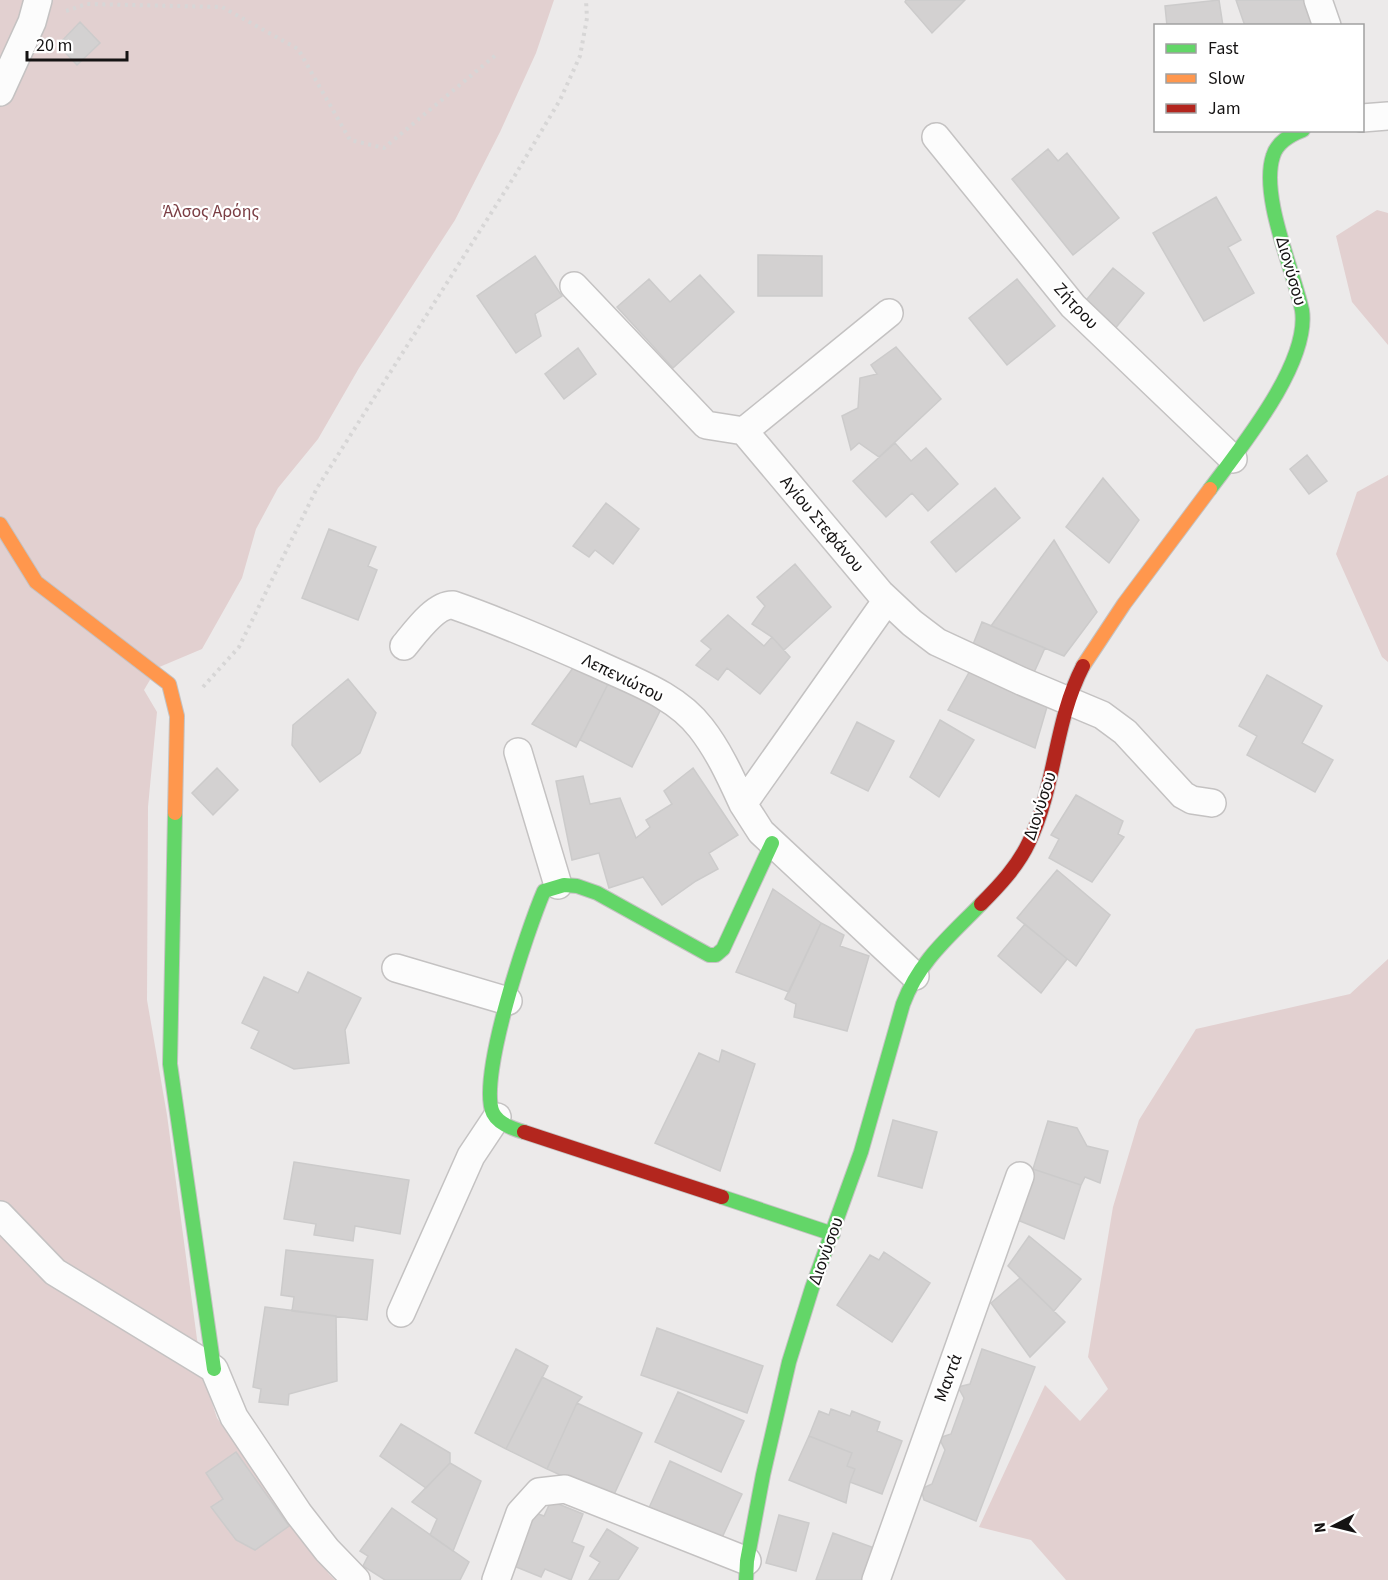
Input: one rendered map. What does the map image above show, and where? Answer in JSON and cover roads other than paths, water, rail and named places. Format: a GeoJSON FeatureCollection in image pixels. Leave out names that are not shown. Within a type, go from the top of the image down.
{"type":"FeatureCollection","features":[{"type":"Feature","properties":{"kind":"street"},"geometry":{"type":"LineString","coordinates":[[1318,0],[1326,24]]}},
{"type":"Feature","properties":{"kind":"street"},"geometry":{"type":"LineString","coordinates":[[0,92],[35,11]]}},
{"type":"Feature","properties":{"kind":"street"},"geometry":{"type":"LineString","coordinates":[[1364,118],[1388,116]]}},
{"type":"Feature","properties":{"kind":"street","name":"Διονύσου"},"geometry":{"type":"LineString","coordinates":[[746,1571],[788,1365],[803,1314],[858,1161],[908,990],[915,976],[929,958],[1002,884],[1023,854],[1039,821],[1045,801],[1067,700],[1085,662],[1117,614],[1233,459],[1295,357],[1302,337],[1303,314],[1279,227],[1269,170],[1280,142],[1300,132]]}},
{"type":"Feature","properties":{"kind":"street","name":"Ζήτρου"},"geometry":{"type":"LineString","coordinates":[[936,137],[1072,306],[1233,459]]}},
{"type":"Feature","properties":{"kind":"street"},"geometry":{"type":"LineString","coordinates":[[574,286],[706,425],[744,431],[889,313]]}},
{"type":"Feature","properties":{"kind":"street","name":"Αγίου Στεφάνου"},"geometry":{"type":"LineString","coordinates":[[744,431],[887,600],[912,623],[937,642],[1102,716],[1117,725],[1183,795],[1192,800],[1212,803]]}},
{"type":"Feature","properties":{"kind":"street"},"geometry":{"type":"LineString","coordinates":[[0,524],[36,582],[168,684],[177,716],[170,1064],[213,1369],[234,1417],[299,1514],[327,1550],[356,1580]]}},
{"type":"Feature","properties":{"kind":"street"},"geometry":{"type":"LineString","coordinates":[[743,804],[887,600]]}},
{"type":"Feature","properties":{"kind":"street","name":"Λεπενιώτου"},"geometry":{"type":"LineString","coordinates":[[404,646],[439,609],[453,605],[526,633],[667,698],[701,727],[717,752],[757,828],[915,976]]}},
{"type":"Feature","properties":{"kind":"street"},"geometry":{"type":"LineString","coordinates":[[518,752],[558,885]]}},
{"type":"Feature","properties":{"kind":"street"},"geometry":{"type":"LineString","coordinates":[[772,843],[723,949],[716,955],[709,955],[597,893],[581,887],[558,885],[544,891],[526,936],[508,1001],[492,1073],[490,1101],[492,1111],[501,1122],[517,1130],[833,1234]]}},
{"type":"Feature","properties":{"kind":"street"},"geometry":{"type":"LineString","coordinates":[[396,968],[508,1001]]}},
{"type":"Feature","properties":{"kind":"street"},"geometry":{"type":"LineString","coordinates":[[401,1313],[471,1156],[497,1117]]}},
{"type":"Feature","properties":{"kind":"street","name":"Μαντά"},"geometry":{"type":"LineString","coordinates":[[876,1580],[1020,1176]]}},
{"type":"Feature","properties":{"kind":"street"},"geometry":{"type":"LineString","coordinates":[[0,1215],[55,1272],[213,1369]]}},
{"type":"Feature","properties":{"kind":"street"},"geometry":{"type":"LineString","coordinates":[[496,1580],[519,1513],[539,1492],[565,1489],[746,1571]]}},
{"type":"Feature","properties":{"kind":"park label","name":"Άλσος Αρόης"},"geometry":{"type":"Point","coordinates":[211,211]}}]}
